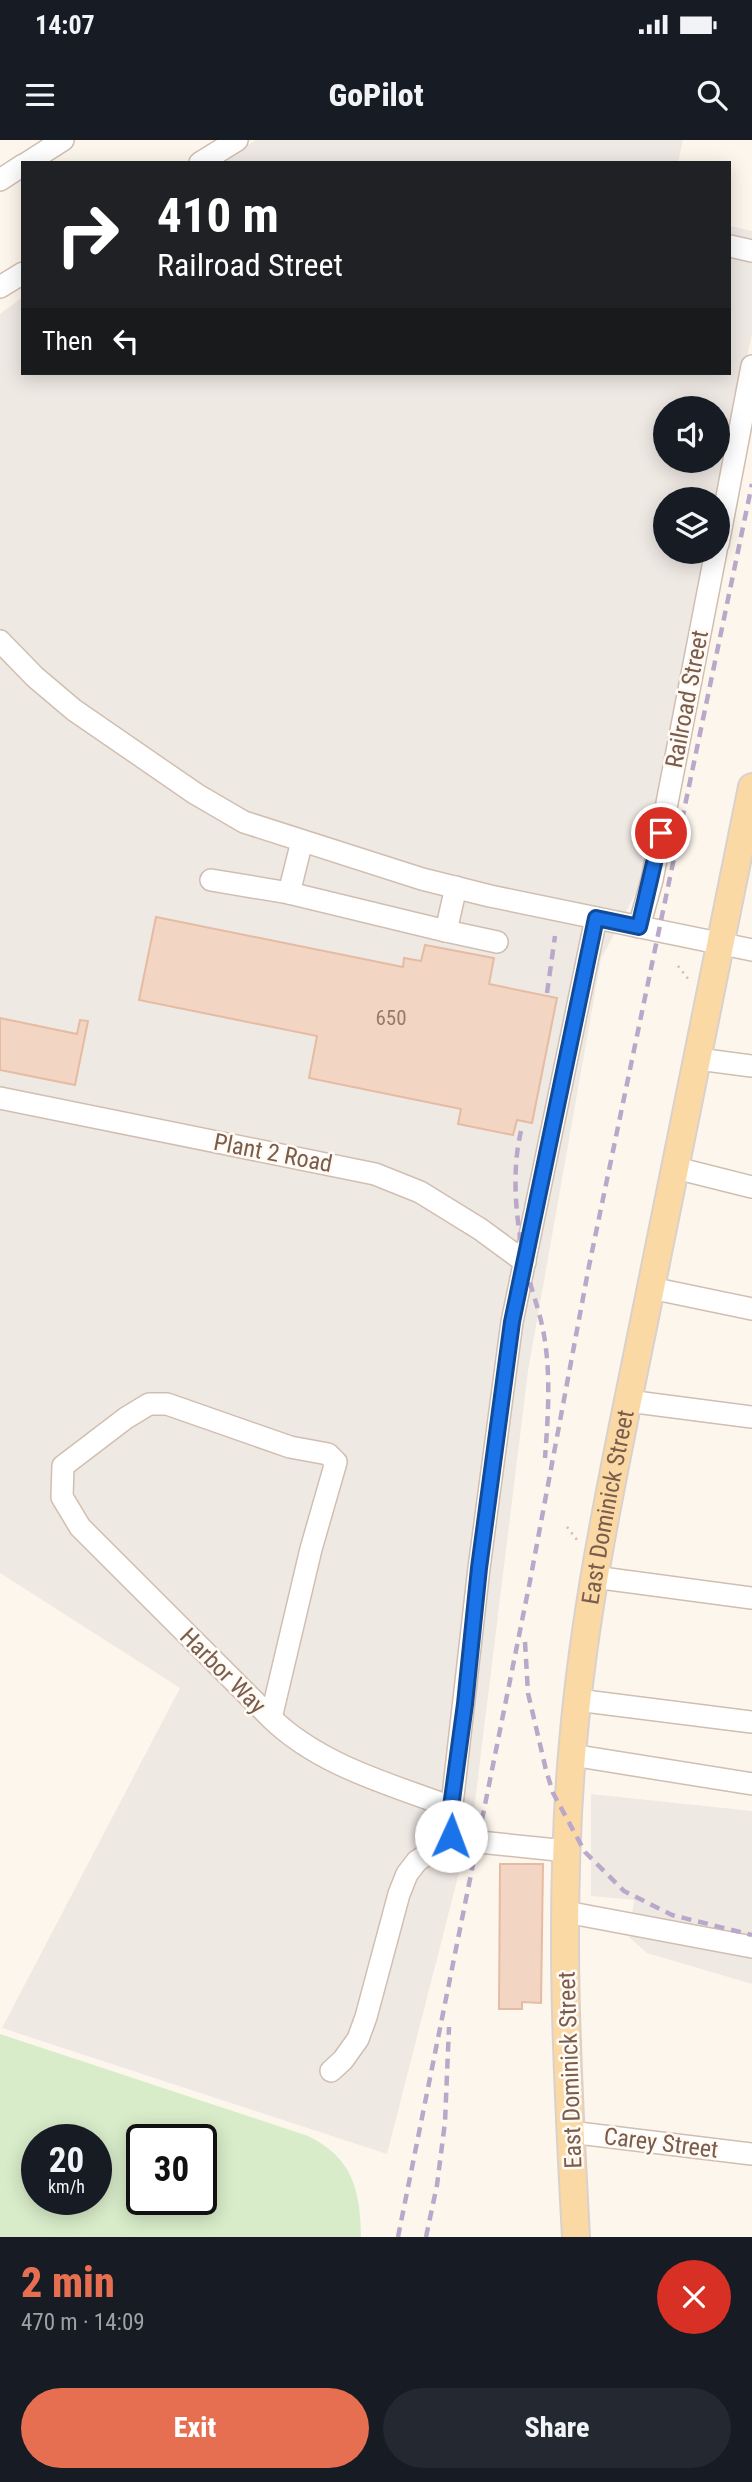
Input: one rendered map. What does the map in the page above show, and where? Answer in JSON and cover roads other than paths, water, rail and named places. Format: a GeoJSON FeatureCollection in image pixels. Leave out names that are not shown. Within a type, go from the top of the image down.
{"type":"FeatureCollection","features":[{"type":"Feature","properties":{"kind":"main road","name":"East Dominick Street"},"geometry":{"type":"LineString","coordinates":[[576,2237],[570,2132],[566,1851],[578,1700],[594,1577],[721,943],[748,827],[752,787]]}},
{"type":"Feature","properties":{"kind":"street"},"geometry":{"type":"LineString","coordinates":[[30,161],[63,140]]}},
{"type":"Feature","properties":{"kind":"street"},"geometry":{"type":"LineString","coordinates":[[202,161],[222,144]]}},
{"type":"Feature","properties":{"kind":"street"},"geometry":{"type":"LineString","coordinates":[[0,180],[21,167]]}},
{"type":"Feature","properties":{"kind":"street"},"geometry":{"type":"LineString","coordinates":[[731,246],[752,251]]}},
{"type":"Feature","properties":{"kind":"street"},"geometry":{"type":"LineString","coordinates":[[729,487],[752,366]]}},
{"type":"Feature","properties":{"kind":"street","name":"Railroad Street"},"geometry":{"type":"LineString","coordinates":[[639,927],[652,880],[713,564]]}},
{"type":"Feature","properties":{"kind":"street"},"geometry":{"type":"LineString","coordinates":[[0,641],[35,677],[74,710],[196,794],[244,822],[456,887],[752,950]]}},
{"type":"Feature","properties":{"kind":"street"},"geometry":{"type":"LineString","coordinates":[[289,893],[302,841]]}},
{"type":"Feature","properties":{"kind":"street"},"geometry":{"type":"LineString","coordinates":[[211,880],[289,893],[497,942]]}},
{"type":"Feature","properties":{"kind":"street"},"geometry":{"type":"LineString","coordinates":[[446,931],[456,887]]}},
{"type":"Feature","properties":{"kind":"street"},"geometry":{"type":"LineString","coordinates":[[566,1851],[494,1844],[454,1837],[449,1831],[512,1322],[596,918]]}},
{"type":"Feature","properties":{"kind":"street"},"geometry":{"type":"LineString","coordinates":[[698,1059],[752,1066]]}},
{"type":"Feature","properties":{"kind":"street","name":"Plant 2 Road"},"geometry":{"type":"LineString","coordinates":[[0,1098],[375,1174],[420,1192],[480,1229],[524,1262]]}},
{"type":"Feature","properties":{"kind":"street"},"geometry":{"type":"LineString","coordinates":[[676,1168],[752,1187]]}},
{"type":"Feature","properties":{"kind":"street"},"geometry":{"type":"LineString","coordinates":[[651,1288],[752,1309]]}},
{"type":"Feature","properties":{"kind":"street"},"geometry":{"type":"LineString","coordinates":[[628,1401],[752,1417]]}},
{"type":"Feature","properties":{"kind":"street","name":"Harbor Way"},"geometry":{"type":"LineString","coordinates":[[271,1718],[311,1549],[336,1462],[328,1454],[290,1447],[167,1404],[149,1404],[63,1466],[62,1497],[80,1527],[271,1718],[304,1746],[361,1773],[451,1807]]}},
{"type":"Feature","properties":{"kind":"street"},"geometry":{"type":"LineString","coordinates":[[594,1577],[752,1598]]}},
{"type":"Feature","properties":{"kind":"street"},"geometry":{"type":"LineString","coordinates":[[578,1700],[752,1722]]}},
{"type":"Feature","properties":{"kind":"street"},"geometry":{"type":"LineString","coordinates":[[572,1755],[752,1784]]}},
{"type":"Feature","properties":{"kind":"street"},"geometry":{"type":"LineString","coordinates":[[331,2071],[358,2039],[407,1874],[417,1861],[454,1837]]}},
{"type":"Feature","properties":{"kind":"street"},"geometry":{"type":"LineString","coordinates":[[566,1912],[752,1947]]}},
{"type":"Feature","properties":{"kind":"street","name":"Carey Street"},"geometry":{"type":"LineString","coordinates":[[570,2132],[752,2154]]}},
{"type":"Feature","properties":{"kind":"railway"},"geometry":{"type":"LineString","coordinates":[[398,2237],[530,1581],[589,1266],[752,484]]}},
{"type":"Feature","properties":{"kind":"railway"},"geometry":{"type":"LineString","coordinates":[[547,993],[555,936]]}},
{"type":"Feature","properties":{"kind":"railway"},"geometry":{"type":"LineString","coordinates":[[521,1131],[516,1163],[517,1214],[527,1272],[542,1326],[548,1366],[545,1458]]}},
{"type":"Feature","properties":{"kind":"railway"},"geometry":{"type":"LineString","coordinates":[[525,1642],[528,1693],[546,1770],[553,1793],[585,1852],[624,1891],[672,1915],[752,1935]]}},
{"type":"Feature","properties":{"kind":"railway"},"geometry":{"type":"LineString","coordinates":[[426,2237],[437,2185],[445,2122],[449,2027]]}}]}
